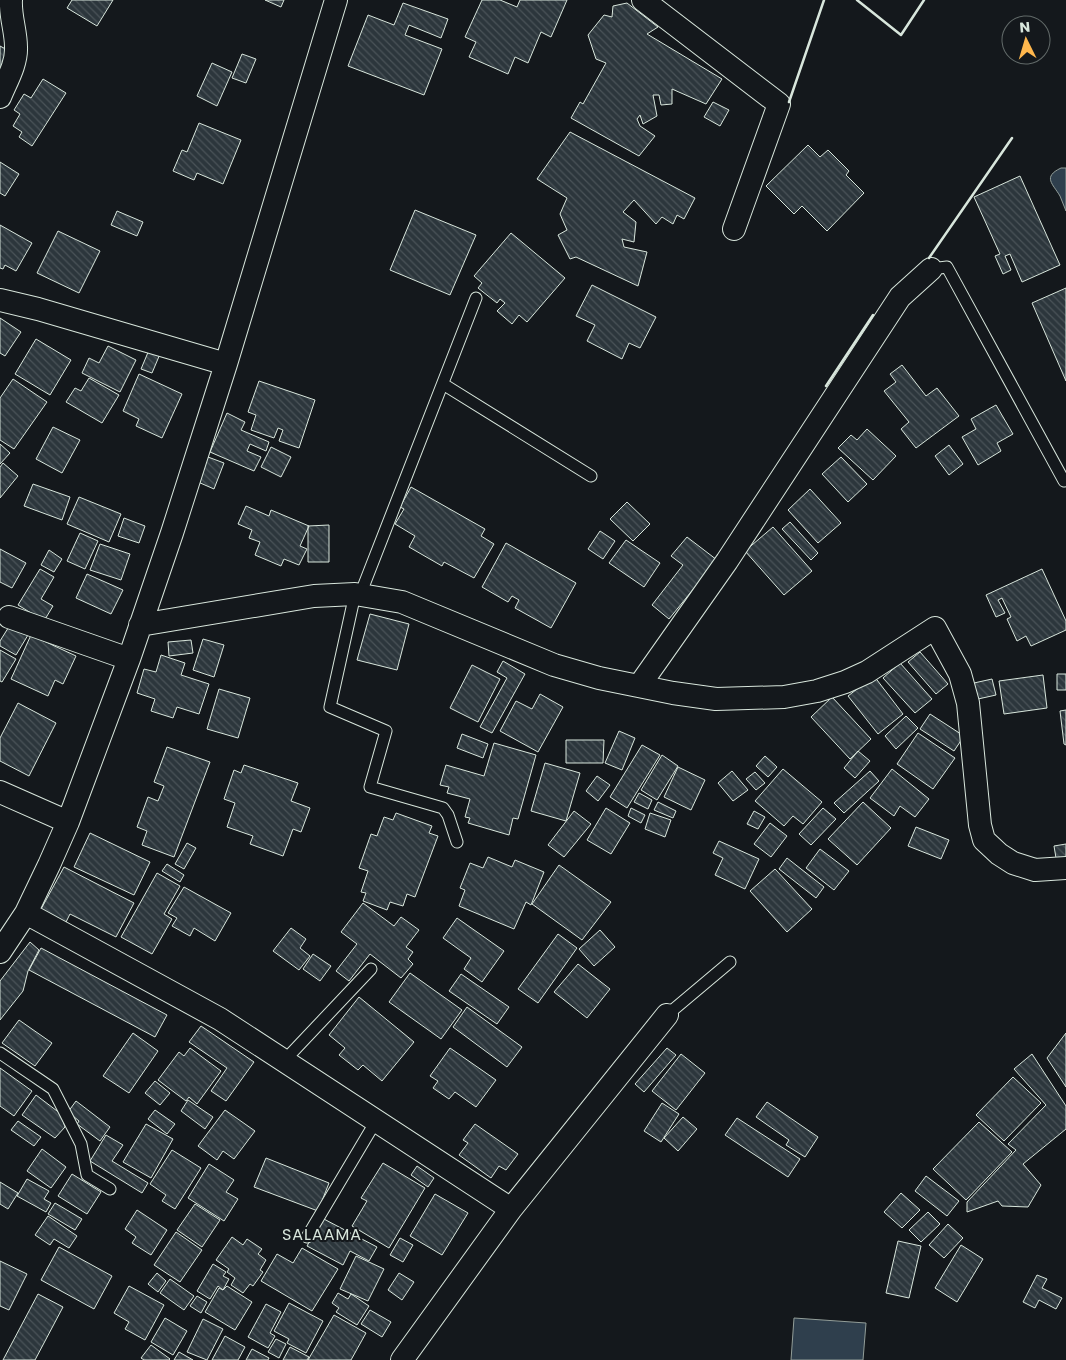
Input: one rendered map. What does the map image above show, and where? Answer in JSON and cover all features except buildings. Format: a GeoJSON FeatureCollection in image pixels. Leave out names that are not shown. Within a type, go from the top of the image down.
{"type":"FeatureCollection","features":[{"type":"Feature","properties":{"kind":"street"},"geometry":{"type":"LineString","coordinates":[[0,96],[14,61],[16,48],[10,9],[11,0]]}},
{"type":"Feature","properties":{"kind":"street"},"geometry":{"type":"LineString","coordinates":[[0,952],[26,913],[68,822],[129,659],[226,364],[336,0]]}},
{"type":"Feature","properties":{"kind":"street"},"geometry":{"type":"LineString","coordinates":[[643,0],[779,104],[734,228]]}},
{"type":"Feature","properties":{"kind":"street"},"geometry":{"type":"LineString","coordinates":[[638,686],[727,561],[900,296],[932,269]]}},
{"type":"Feature","properties":{"kind":"street"},"geometry":{"type":"LineString","coordinates":[[0,300],[38,309],[226,364]]}},
{"type":"Feature","properties":{"kind":"street"},"geometry":{"type":"LineString","coordinates":[[140,626],[314,596],[357,594],[402,602],[554,666],[638,686],[716,699],[784,697],[817,691],[845,682],[867,672],[935,628],[960,674],[968,703],[980,825],[984,840],[999,854],[1013,863],[1035,870],[1066,868]]}},
{"type":"Feature","properties":{"kind":"street"},"geometry":{"type":"LineString","coordinates":[[9,617],[129,659]]}},
{"type":"Feature","properties":{"kind":"street"},"geometry":{"type":"LineString","coordinates":[[0,792],[68,822]]}},
{"type":"Feature","properties":{"kind":"street"},"geometry":{"type":"LineString","coordinates":[[26,913],[220,1019],[511,1209]]}},
{"type":"Feature","properties":{"kind":"street"},"geometry":{"type":"LineString","coordinates":[[402,1360],[511,1209],[667,1015]]}},
{"type":"Feature","properties":{"kind":"lane"},"geometry":{"type":"LineString","coordinates":[[932,269],[947,267],[1064,481]]}},
{"type":"Feature","properties":{"kind":"lane"},"geometry":{"type":"LineString","coordinates":[[456,842],[448,815],[443,808],[370,788],[386,730],[330,707],[357,594],[476,298]]}},
{"type":"Feature","properties":{"kind":"lane"},"geometry":{"type":"LineString","coordinates":[[442,384],[591,476]]}},
{"type":"Feature","properties":{"kind":"lane"},"geometry":{"type":"LineString","coordinates":[[667,1015],[730,962]]}},
{"type":"Feature","properties":{"kind":"lane"},"geometry":{"type":"LineString","coordinates":[[284,1061],[370,969]]}},
{"type":"Feature","properties":{"kind":"lane"},"geometry":{"type":"LineString","coordinates":[[0,1053],[53,1090],[81,1144],[87,1174],[110,1190]]}},
{"type":"Feature","properties":{"kind":"lane"},"geometry":{"type":"LineString","coordinates":[[307,1237],[376,1121]]}},
{"type":"Feature","properties":{"kind":"water"},"geometry":{"type":"Polygon","coordinates":[[[1066,168],[1066,211],[1050,178],[1055,171],[1066,168]]]}},
{"type":"Feature","properties":{"kind":"water"},"geometry":{"type":"Polygon","coordinates":[[[794,1318],[866,1323],[863,1360],[791,1360],[794,1318]]]}},
{"type":"Feature","properties":{"kind":"wall"},"geometry":{"type":"LineString","coordinates":[[789,102],[824,0]]}},
{"type":"Feature","properties":{"kind":"wall"},"geometry":{"type":"LineString","coordinates":[[857,0],[901,35],[924,0]]}},
{"type":"Feature","properties":{"kind":"wall"},"geometry":{"type":"LineString","coordinates":[[929,258],[1012,138]]}},
{"type":"Feature","properties":{"kind":"wall"},"geometry":{"type":"LineString","coordinates":[[826,386],[873,315]]}},
{"type":"Feature","properties":{"kind":"district","name":"SALAAMA"},"geometry":{"type":"Point","coordinates":[322,1234]}}]}
